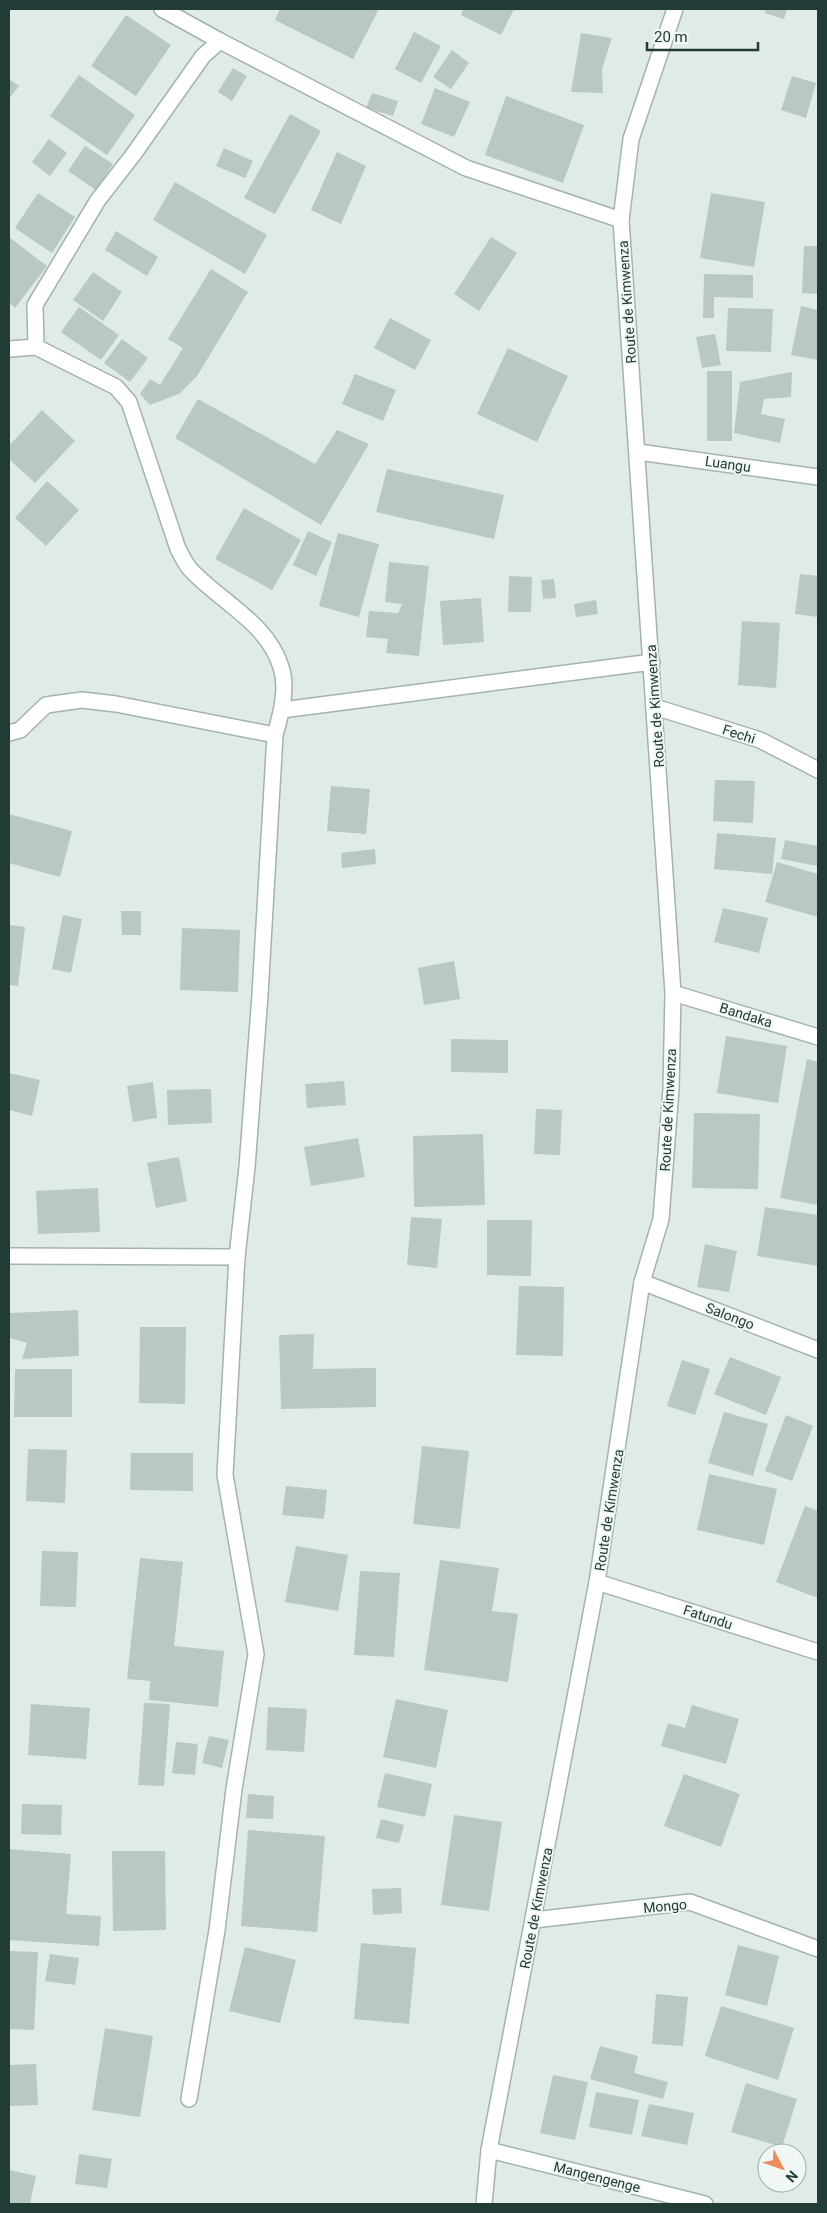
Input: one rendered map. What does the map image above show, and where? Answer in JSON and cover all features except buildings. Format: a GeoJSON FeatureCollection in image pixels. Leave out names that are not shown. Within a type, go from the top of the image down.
{"type":"FeatureCollection","features":[{"type":"Feature","properties":{"kind":"street"},"geometry":{"type":"LineString","coordinates":[[162,9],[466,168],[621,220]]}},
{"type":"Feature","properties":{"kind":"street","name":"Route de Kimwenza"},"geometry":{"type":"LineString","coordinates":[[484,2204],[489,2150],[597,1582],[642,1282],[661,1219],[671,1089],[673,993],[621,220],[631,139],[674,9]]}},
{"type":"Feature","properties":{"kind":"street"},"geometry":{"type":"LineString","coordinates":[[36,347],[35,305],[93,208],[203,56],[220,41]]}},
{"type":"Feature","properties":{"kind":"street"},"geometry":{"type":"LineString","coordinates":[[9,349],[36,347],[116,387],[129,402],[178,549],[190,569],[241,613],[268,641],[281,667],[282,710],[275,735],[259,1004],[247,1167],[237,1257],[224,1475],[256,1654],[234,1789],[217,1930],[188,2099]]}},
{"type":"Feature","properties":{"kind":"street","name":"Luangu"},"geometry":{"type":"LineString","coordinates":[[638,452],[818,477]]}},
{"type":"Feature","properties":{"kind":"street"},"geometry":{"type":"LineString","coordinates":[[282,710],[652,662]]}},
{"type":"Feature","properties":{"kind":"street"},"geometry":{"type":"LineString","coordinates":[[9,733],[20,730],[46,705],[82,700],[116,704],[275,735]]}},
{"type":"Feature","properties":{"kind":"street","name":"Fechi"},"geometry":{"type":"LineString","coordinates":[[655,707],[760,740],[818,770]]}},
{"type":"Feature","properties":{"kind":"street","name":"Bandaka"},"geometry":{"type":"LineString","coordinates":[[673,993],[818,1037]]}},
{"type":"Feature","properties":{"kind":"street"},"geometry":{"type":"LineString","coordinates":[[9,1256],[237,1257]]}},
{"type":"Feature","properties":{"kind":"street","name":"Salongo"},"geometry":{"type":"LineString","coordinates":[[642,1282],[818,1350]]}},
{"type":"Feature","properties":{"kind":"street","name":"Fatundu"},"geometry":{"type":"LineString","coordinates":[[597,1582],[818,1652]]}},
{"type":"Feature","properties":{"kind":"street","name":"Mongo"},"geometry":{"type":"LineString","coordinates":[[534,1920],[690,1902],[818,1949]]}},
{"type":"Feature","properties":{"kind":"street","name":"Mangengenge"},"geometry":{"type":"LineString","coordinates":[[489,2150],[705,2204]]}}]}
